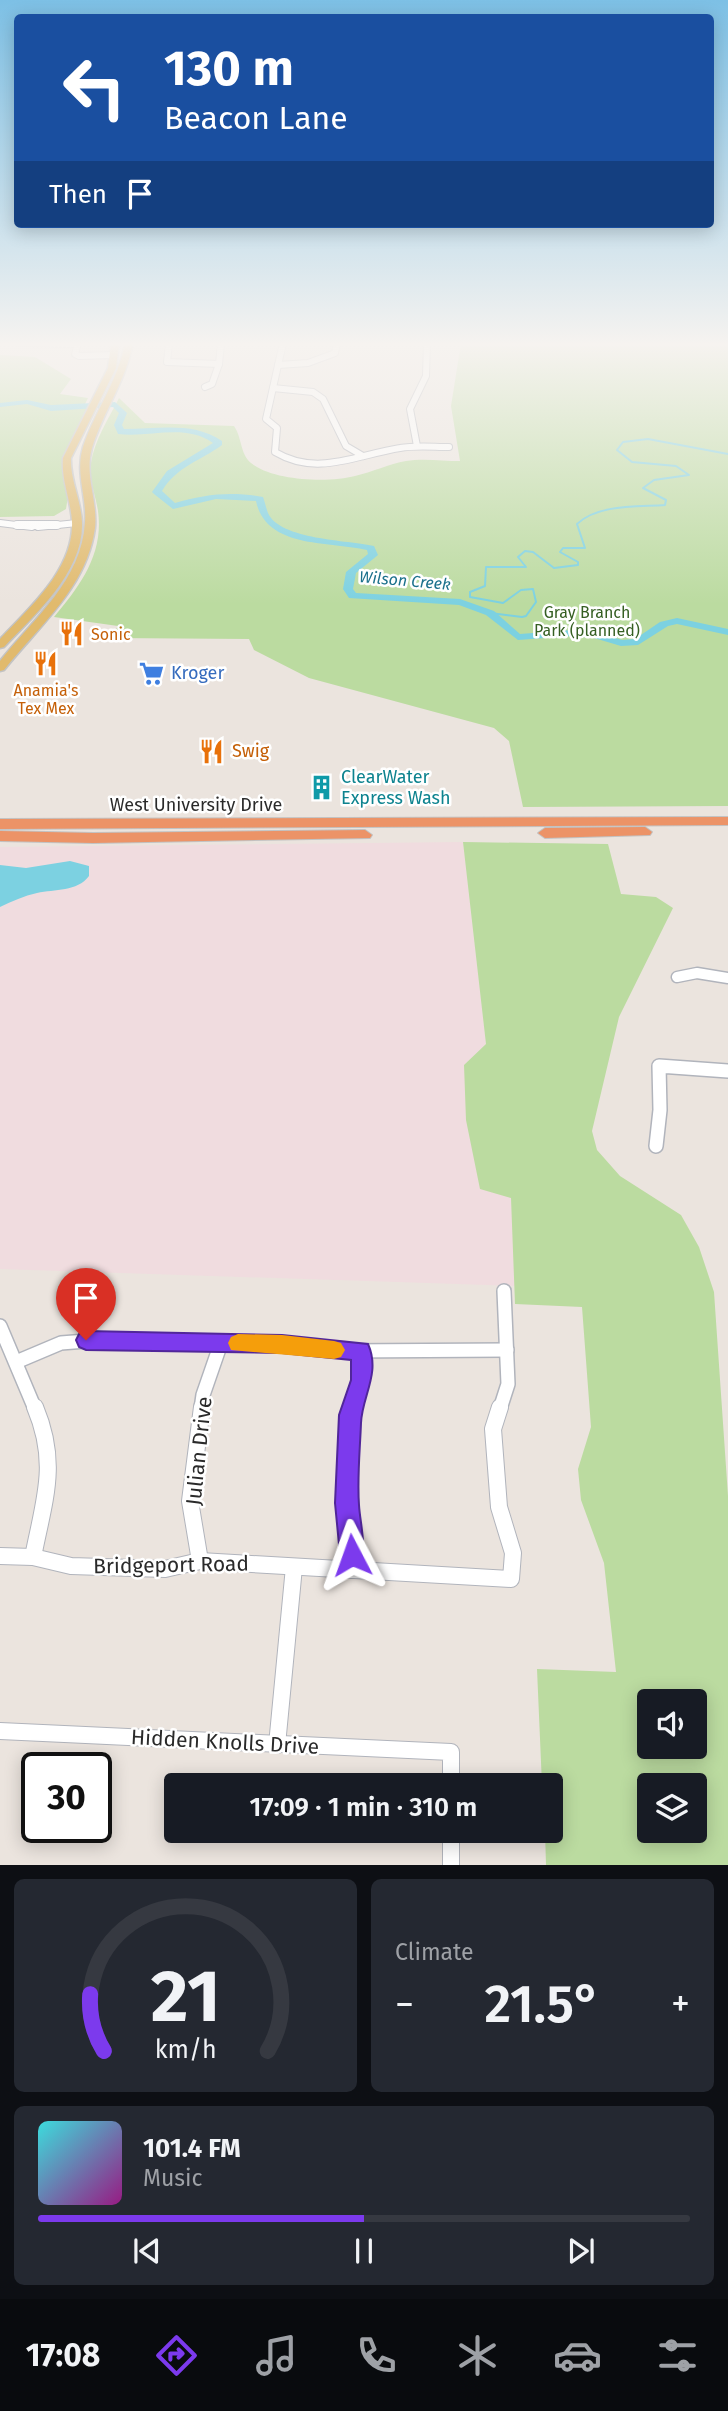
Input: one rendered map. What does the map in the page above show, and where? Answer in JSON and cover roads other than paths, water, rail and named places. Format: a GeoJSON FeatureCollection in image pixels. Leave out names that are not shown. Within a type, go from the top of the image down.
{"type":"FeatureCollection","features":[{"type":"Feature","properties":{"kind":"highway","name":"West University Drive"},"geometry":{"type":"LineString","coordinates":[[0,824],[728,821]]}},
{"type":"Feature","properties":{"kind":"highway"},"geometry":{"type":"LineString","coordinates":[[407,835],[418,827],[534,826],[550,822]]}},
{"type":"Feature","properties":{"kind":"highway","name":"West University Drive"},"geometry":{"type":"LineString","coordinates":[[0,836],[93,838],[728,831]]}},
{"type":"Feature","properties":{"kind":"main road"},"geometry":{"type":"LineString","coordinates":[[0,645],[53,586],[71,555],[77,523],[65,471],[67,458],[81,430]]}},
{"type":"Feature","properties":{"kind":"main road"},"geometry":{"type":"LineString","coordinates":[[0,668],[69,586],[86,556],[91,523],[82,468],[96,430]]}},
{"type":"Feature","properties":{"kind":"main road"},"geometry":{"type":"LineString","coordinates":[[10,634],[25,637]]}},
{"type":"Feature","properties":{"kind":"street"},"geometry":{"type":"LineString","coordinates":[[276,430],[275,452],[298,463],[317,466],[417,446],[449,447]]}},
{"type":"Feature","properties":{"kind":"street"},"geometry":{"type":"LineString","coordinates":[[338,430],[346,446],[363,456]]}},
{"type":"Feature","properties":{"kind":"street"},"geometry":{"type":"LineString","coordinates":[[416,430],[417,446]]}},
{"type":"Feature","properties":{"kind":"street"},"geometry":{"type":"LineString","coordinates":[[0,523],[36,527],[91,523]]}},
{"type":"Feature","properties":{"kind":"street"},"geometry":{"type":"LineString","coordinates":[[677,977],[697,973],[728,978]]}},
{"type":"Feature","properties":{"kind":"street"},"geometry":{"type":"LineString","coordinates":[[656,1146],[659,1066],[728,1071]]}},
{"type":"Feature","properties":{"kind":"street"},"geometry":{"type":"LineString","coordinates":[[16,1363],[61,1343],[86,1340],[282,1344],[361,1351],[506,1350],[504,1291]]}},
{"type":"Feature","properties":{"kind":"street"},"geometry":{"type":"LineString","coordinates":[[0,1326],[46,1434],[49,1477],[33,1557]]}},
{"type":"Feature","properties":{"kind":"street","name":"Julian Drive"},"geometry":{"type":"LineString","coordinates":[[200,1561],[191,1500],[203,1395],[220,1343]]}},
{"type":"Feature","properties":{"kind":"street","name":"Bridgeport Road"},"geometry":{"type":"LineString","coordinates":[[0,1556],[33,1557],[71,1566],[165,1569],[200,1561],[511,1579],[513,1553],[499,1507],[493,1429],[508,1384],[506,1350]]}},
{"type":"Feature","properties":{"kind":"street"},"geometry":{"type":"LineString","coordinates":[[351,1570],[352,1541],[347,1503],[350,1415],[362,1380],[361,1351]]}},
{"type":"Feature","properties":{"kind":"street"},"geometry":{"type":"LineString","coordinates":[[277,1745],[295,1567]]}},
{"type":"Feature","properties":{"kind":"street","name":"Hidden Knolls Drive"},"geometry":{"type":"LineString","coordinates":[[0,1731],[451,1752],[451,1773]]}},
{"type":"Feature","properties":{"kind":"street"},"geometry":{"type":"LineString","coordinates":[[451,1843],[452,1865]]}},
{"type":"Feature","properties":{"kind":"water"},"geometry":{"type":"Polygon","coordinates":[[[70,861],[89,866],[89,876],[78,885],[37,893],[0,907],[0,865],[26,868],[70,861]]]}},
{"type":"Feature","properties":{"kind":"waterway","name":"Wilson Creek"},"geometry":{"type":"LineString","coordinates":[[120,430],[171,430]]}},
{"type":"Feature","properties":{"kind":"waterway","name":"Wilson Creek"},"geometry":{"type":"LineString","coordinates":[[185,430],[209,436],[219,443],[177,467],[157,492],[173,506],[216,496],[260,499],[263,514],[273,525],[287,533],[371,548],[373,555],[351,572],[348,589],[353,596],[460,602],[490,613],[518,637],[572,633],[595,635],[621,643],[638,642],[664,624],[677,621],[728,632]]}},
{"type":"Feature","properties":{"kind":"waterway"},"geometry":{"type":"LineString","coordinates":[[490,613],[522,617],[526,616],[536,602],[533,589],[521,590],[503,603],[470,597],[470,592],[485,586],[486,567],[526,567],[518,557],[525,551],[533,552],[554,568],[578,565],[578,562],[560,552],[563,548],[585,548],[577,524],[607,510],[665,505],[666,500],[643,488],[654,480],[689,475],[676,466],[632,462],[617,450],[623,442],[648,439],[728,454]]}},
{"type":"Feature","properties":{"kind":"place","name":"Sonic"},"geometry":{"type":"Point","coordinates":[71,634]}},
{"type":"Feature","properties":{"kind":"place","name":"Anamia's Tex Mex"},"geometry":{"type":"Point","coordinates":[46,664]}},
{"type":"Feature","properties":{"kind":"place","name":"Kroger"},"geometry":{"type":"Point","coordinates":[151,673]}},
{"type":"Feature","properties":{"kind":"place","name":"Swig"},"geometry":{"type":"Point","coordinates":[212,751]}},
{"type":"Feature","properties":{"kind":"place","name":"ClearWater Express Wash"},"geometry":{"type":"Point","coordinates":[321,787]}},
{"type":"Feature","properties":{"kind":"park label","name":"Gray Branch Park (planned)"},"geometry":{"type":"Point","coordinates":[587,621]}}]}
